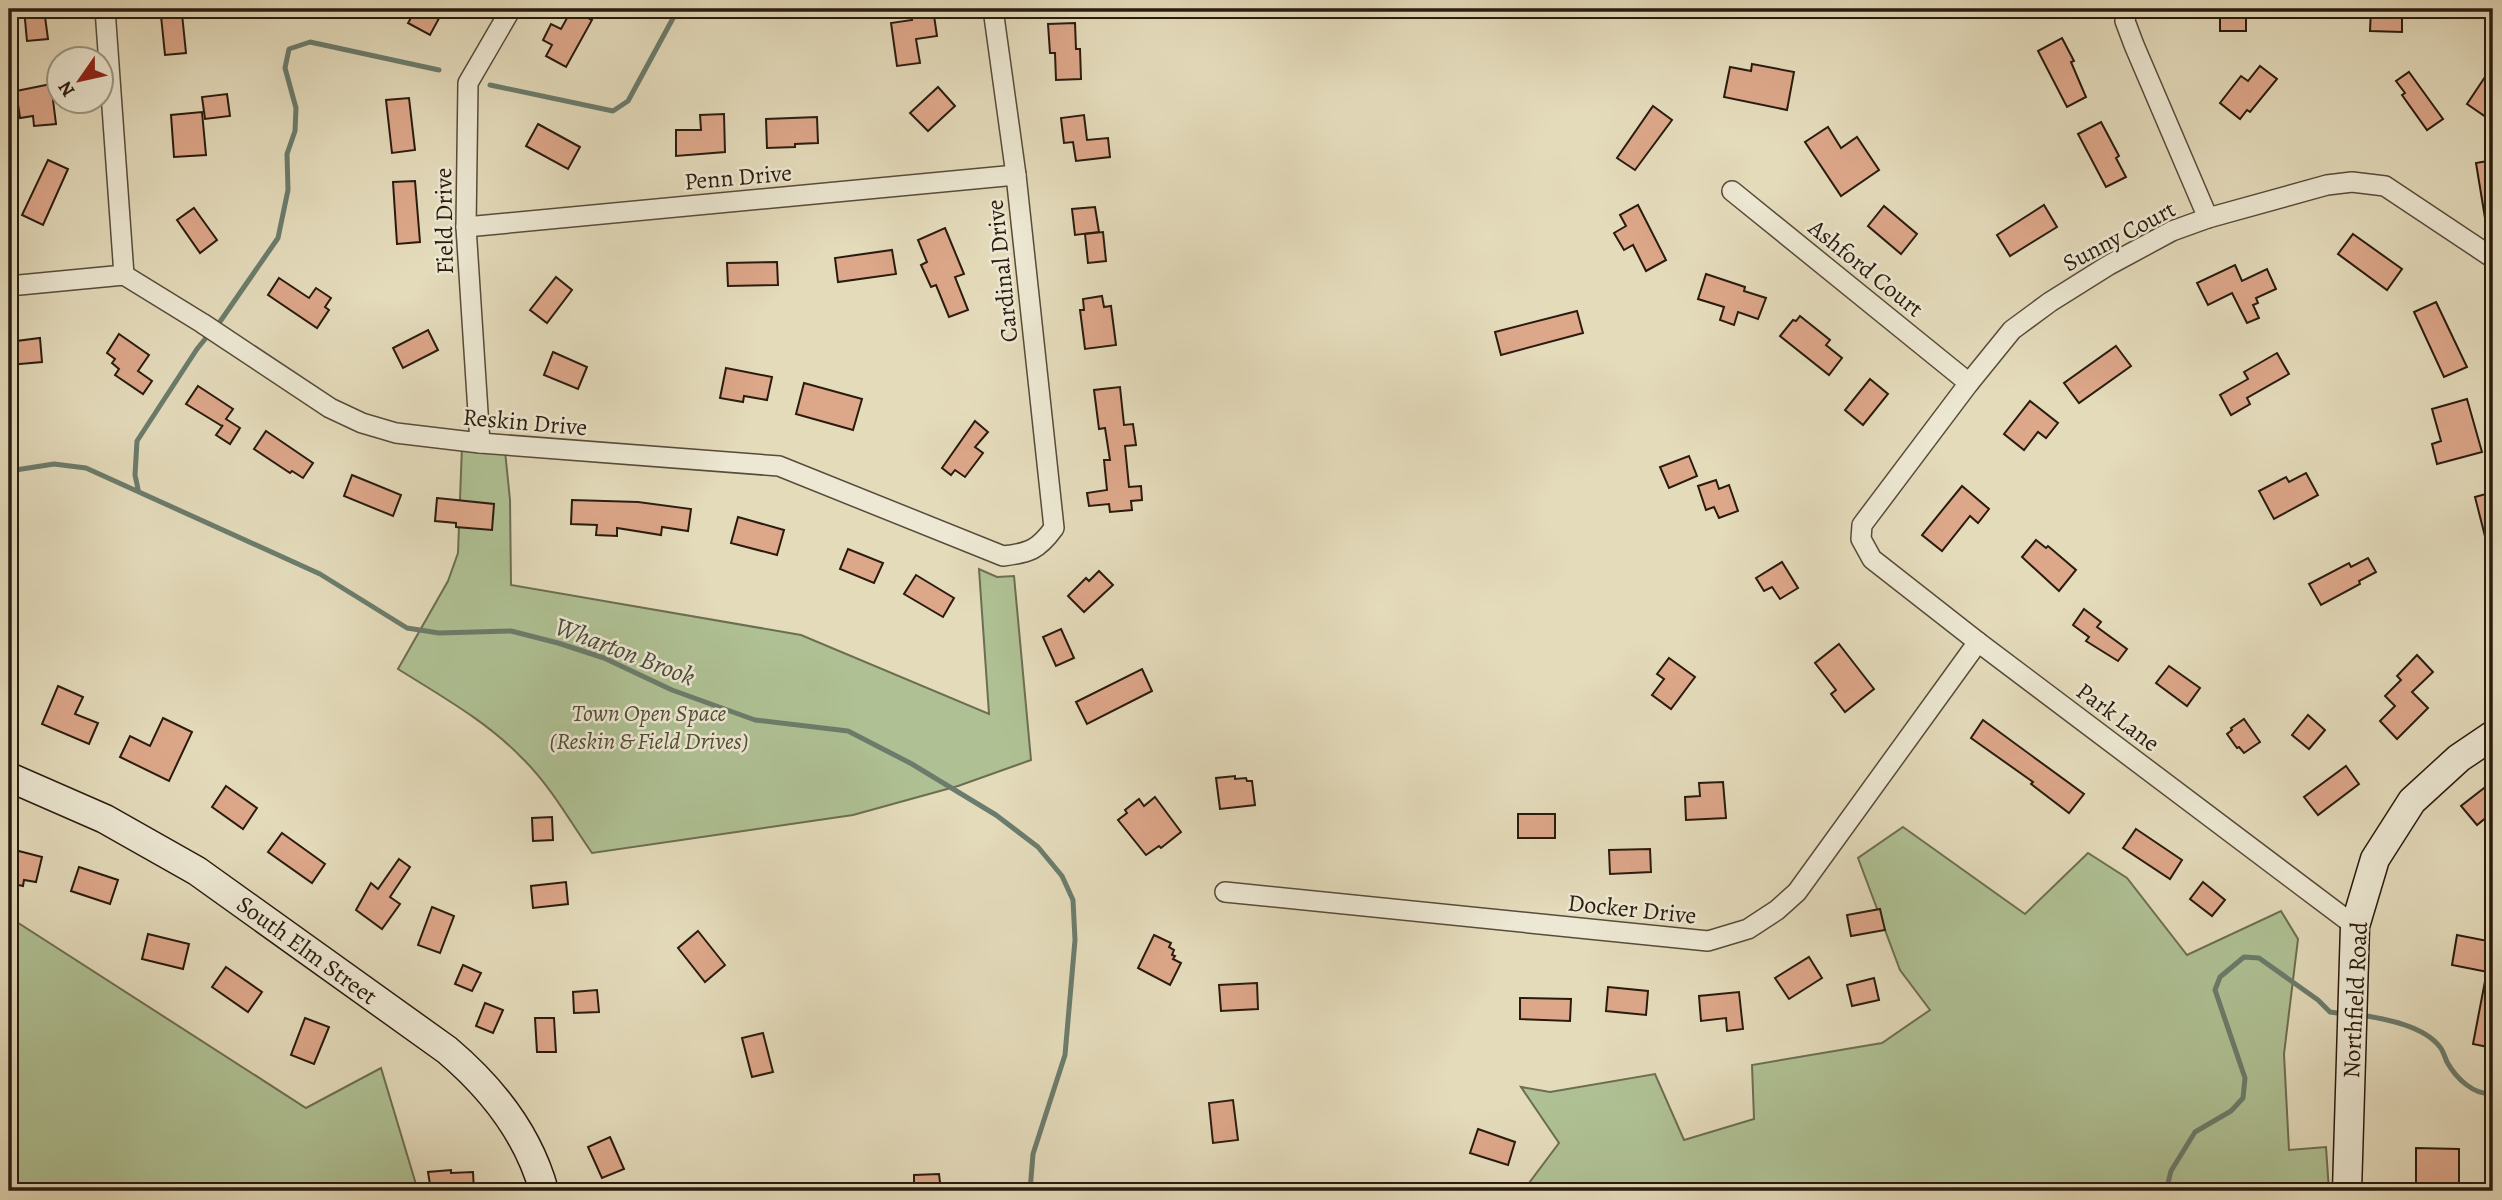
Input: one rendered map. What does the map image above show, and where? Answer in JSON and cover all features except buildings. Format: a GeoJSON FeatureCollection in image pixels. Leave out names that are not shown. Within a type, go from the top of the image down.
{"type":"FeatureCollection","features":[{"type":"Feature","properties":{"kind":"main road","name":"Northfield Road"},"geometry":{"type":"LineString","coordinates":[[2347,1191],[2355,926],[2375,859],[2412,801],[2459,758],[2493,735]]}},
{"type":"Feature","properties":{"kind":"main road","name":"South Elm Street"},"geometry":{"type":"LineString","coordinates":[[9,776],[104,819],[197,871],[447,1050],[471,1070],[519,1130],[544,1191]]}},
{"type":"Feature","properties":{"kind":"street"},"geometry":{"type":"LineString","coordinates":[[9,286],[124,275],[105,9]]}},
{"type":"Feature","properties":{"kind":"street","name":"Field Drive"},"geometry":{"type":"LineString","coordinates":[[480,443],[466,227],[468,83],[511,9]]}},
{"type":"Feature","properties":{"kind":"street","name":"Cardinal Drive"},"geometry":{"type":"LineString","coordinates":[[993,9],[1016,175],[1054,528]]}},
{"type":"Feature","properties":{"kind":"street"},"geometry":{"type":"LineString","coordinates":[[2127,9],[2125,21],[2134,45],[2208,218]]}},
{"type":"Feature","properties":{"kind":"street","name":"Penn Drive"},"geometry":{"type":"LineString","coordinates":[[466,227],[1016,175]]}},
{"type":"Feature","properties":{"kind":"street","name":"Sunny Court"},"geometry":{"type":"LineString","coordinates":[[1861,538],[1862,525],[2012,330],[2050,302],[2109,265],[2161,237],[2208,218],[2327,186],[2351,182],[2368,183],[2385,186],[2493,258]]}},
{"type":"Feature","properties":{"kind":"street","name":"Ashford Court"},"geometry":{"type":"LineString","coordinates":[[1732,191],[1969,383]]}},
{"type":"Feature","properties":{"kind":"street","name":"Reskin Drive"},"geometry":{"type":"LineString","coordinates":[[124,275],[330,408],[362,424],[396,433],[480,443],[779,466],[1003,556],[1027,553],[1043,543],[1054,528]]}},
{"type":"Feature","properties":{"kind":"street","name":"Park Lane"},"geometry":{"type":"LineString","coordinates":[[1861,538],[1872,559],[2355,926]]}},
{"type":"Feature","properties":{"kind":"street","name":"Docker Drive"},"geometry":{"type":"LineString","coordinates":[[1225,892],[1708,941],[1748,929],[1777,910],[1797,892],[1978,642]]}},
{"type":"Feature","properties":{"kind":"green space","name":"Town Open Space (Reskin & Field Drives)"},"geometry":{"type":"Polygon","coordinates":[[[504,441],[510,500],[511,585],[801,635],[989,714],[979,569],[997,577],[1014,576],[1031,760],[958,786],[853,815],[592,853],[541,779],[507,744],[462,710],[398,669],[448,581],[458,553],[462,446],[504,441]]]}},
{"type":"Feature","properties":{"kind":"green space"},"geometry":{"type":"Polygon","coordinates":[[[1903,827],[2025,914],[2088,853],[2127,878],[2187,955],[2281,911],[2298,939],[2284,1054],[2289,1150],[2326,1147],[2329,1191],[1523,1191],[1559,1143],[1521,1087],[1550,1092],[1655,1074],[1684,1140],[1754,1119],[1752,1065],[1882,1043],[1930,1010],[1900,970],[1858,858],[1903,827]]]}},
{"type":"Feature","properties":{"kind":"green space"},"geometry":{"type":"Polygon","coordinates":[[[9,917],[306,1108],[381,1068],[418,1191],[9,1191],[9,917]]]}},
{"type":"Feature","properties":{"kind":"waterway"},"geometry":{"type":"LineString","coordinates":[[490,85],[613,111],[628,101],[678,9]]}},
{"type":"Feature","properties":{"kind":"waterway"},"geometry":{"type":"LineString","coordinates":[[217,326],[278,238],[288,190],[287,154],[295,131],[296,108],[285,68],[289,49],[310,42],[439,70]]}},
{"type":"Feature","properties":{"kind":"waterway"},"geometry":{"type":"LineString","coordinates":[[138,489],[135,475],[137,441],[210,333]]}},
{"type":"Feature","properties":{"kind":"waterway","name":"Wharton Brook"},"geometry":{"type":"LineString","coordinates":[[9,471],[54,464],[86,468],[320,574],[407,628],[439,633],[511,631],[604,658],[672,690],[755,720],[848,731],[912,764],[996,815],[1038,847],[1062,876],[1073,900],[1075,940],[1065,1055],[1033,1154],[1030,1191]]}},
{"type":"Feature","properties":{"kind":"waterway","name":"Wharton Brook"},"geometry":{"type":"LineString","coordinates":[[2166,1191],[2171,1171],[2195,1132],[2231,1111],[2243,1098],[2245,1078],[2215,990],[2220,977],[2244,957],[2259,958],[2318,1000],[2330,1012],[2344,1014]]}},
{"type":"Feature","properties":{"kind":"waterway","name":"Wharton Brook"},"geometry":{"type":"LineString","coordinates":[[2361,1015],[2393,1021],[2424,1034],[2440,1047],[2460,1079],[2472,1089],[2493,1094]]}}]}
